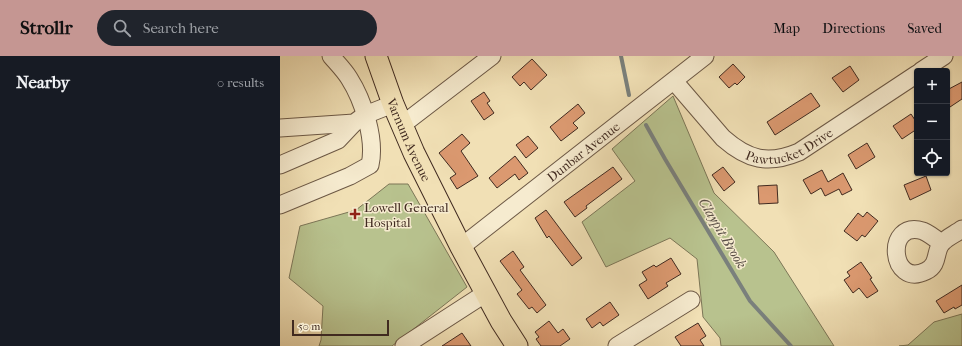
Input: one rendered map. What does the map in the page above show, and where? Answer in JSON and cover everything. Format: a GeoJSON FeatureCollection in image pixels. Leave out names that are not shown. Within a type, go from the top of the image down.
{"type":"FeatureCollection","features":[{"type":"Feature","properties":{"kind":"main road","name":"Varnum Avenue"},"geometry":{"type":"LineString","coordinates":[[376,56],[392,104],[461,247],[517,346]]}},
{"type":"Feature","properties":{"kind":"street"},"geometry":{"type":"LineString","coordinates":[[280,205],[350,176],[370,165],[373,151],[360,119],[349,79],[331,56]]}},
{"type":"Feature","properties":{"kind":"street"},"geometry":{"type":"LineString","coordinates":[[402,125],[492,56]]}},
{"type":"Feature","properties":{"kind":"street","name":"Dunbar Avenue"},"geometry":{"type":"LineString","coordinates":[[461,247],[706,56]]}},
{"type":"Feature","properties":{"kind":"street"},"geometry":{"type":"LineString","coordinates":[[926,68],[944,56]]}},
{"type":"Feature","properties":{"kind":"street","name":"Pawtucket Drive"},"geometry":{"type":"LineString","coordinates":[[674,82],[723,138],[743,153],[765,159],[788,156],[799,152],[914,76]]}},
{"type":"Feature","properties":{"kind":"street"},"geometry":{"type":"LineString","coordinates":[[280,165],[338,140],[360,119],[392,104]]}},
{"type":"Feature","properties":{"kind":"street"},"geometry":{"type":"LineString","coordinates":[[280,128],[360,119]]}},
{"type":"Feature","properties":{"kind":"street"},"geometry":{"type":"LineString","coordinates":[[941,243],[962,229]]}},
{"type":"Feature","properties":{"kind":"street"},"geometry":{"type":"LineString","coordinates":[[404,346],[486,293]]}},
{"type":"Feature","properties":{"kind":"street"},"geometry":{"type":"LineString","coordinates":[[617,346],[691,300]]}},
{"type":"Feature","properties":{"kind":"green space"},"geometry":{"type":"Polygon","coordinates":[[[673,96],[714,193],[774,252],[834,346],[721,346],[720,338],[703,317],[697,259],[670,238],[606,267],[582,222],[635,181],[612,149],[673,96]]]}},
{"type":"Feature","properties":{"kind":"green space"},"geometry":{"type":"Polygon","coordinates":[[[389,184],[408,184],[467,287],[392,346],[319,346],[321,340],[323,306],[289,278],[300,226],[356,210],[389,184]]]}},
{"type":"Feature","properties":{"kind":"green space"},"geometry":{"type":"Polygon","coordinates":[[[962,314],[962,346],[899,346],[908,345],[934,322],[962,314]]]}},
{"type":"Feature","properties":{"kind":"building"},"geometry":{"type":"Polygon","coordinates":[[[532,59],[547,75],[531,90],[524,82],[520,86],[512,77],[532,59]]]}},
{"type":"Feature","properties":{"kind":"building"},"geometry":{"type":"Polygon","coordinates":[[[733,64],[745,77],[737,85],[735,83],[729,88],[719,77],[733,64]]]}},
{"type":"Feature","properties":{"kind":"building"},"geometry":{"type":"Polygon","coordinates":[[[850,66],[859,80],[843,92],[832,78],[850,66]]]}},
{"type":"Feature","properties":{"kind":"building"},"geometry":{"type":"Polygon","coordinates":[[[962,82],[962,99],[950,107],[950,104],[950,88],[962,82]]]}},
{"type":"Feature","properties":{"kind":"building"},"geometry":{"type":"Polygon","coordinates":[[[484,92],[490,101],[487,103],[494,113],[484,120],[471,101],[484,92]]]}},
{"type":"Feature","properties":{"kind":"building"},"geometry":{"type":"Polygon","coordinates":[[[811,93],[820,106],[775,135],[767,122],[811,93]]]}},
{"type":"Feature","properties":{"kind":"building"},"geometry":{"type":"Polygon","coordinates":[[[578,104],[585,113],[573,123],[578,128],[561,141],[550,127],[578,104]]]}},
{"type":"Feature","properties":{"kind":"building"},"geometry":{"type":"Polygon","coordinates":[[[911,114],[914,118],[914,131],[902,139],[893,126],[911,114]]]}},
{"type":"Feature","properties":{"kind":"building"},"geometry":{"type":"Polygon","coordinates":[[[462,134],[470,143],[461,151],[478,176],[457,189],[450,178],[456,174],[439,153],[462,134]]]}},
{"type":"Feature","properties":{"kind":"building"},"geometry":{"type":"Polygon","coordinates":[[[528,136],[538,148],[526,158],[516,145],[528,136]]]}},
{"type":"Feature","properties":{"kind":"building"},"geometry":{"type":"Polygon","coordinates":[[[867,143],[875,157],[856,169],[848,155],[867,143]]]}},
{"type":"Feature","properties":{"kind":"building"},"geometry":{"type":"Polygon","coordinates":[[[515,156],[528,173],[519,180],[515,174],[497,188],[489,178],[515,156]]]}},
{"type":"Feature","properties":{"kind":"building"},"geometry":{"type":"Polygon","coordinates":[[[613,167],[622,179],[586,206],[587,208],[575,217],[564,202],[613,167]]]}},
{"type":"Feature","properties":{"kind":"building"},"geometry":{"type":"Polygon","coordinates":[[[723,167],[735,182],[724,191],[712,175],[723,167]]]}},
{"type":"Feature","properties":{"kind":"building"},"geometry":{"type":"Polygon","coordinates":[[[822,170],[828,182],[843,173],[852,190],[842,195],[839,189],[825,196],[821,188],[811,194],[803,180],[822,170]]]}},
{"type":"Feature","properties":{"kind":"building"},"geometry":{"type":"Polygon","coordinates":[[[926,176],[931,190],[910,200],[904,185],[926,176]]]}},
{"type":"Feature","properties":{"kind":"building"},"geometry":{"type":"Polygon","coordinates":[[[777,185],[778,203],[759,204],[758,186],[777,185]]]}},
{"type":"Feature","properties":{"kind":"building"},"geometry":{"type":"Polygon","coordinates":[[[546,210],[582,258],[572,266],[549,236],[547,238],[535,218],[546,210]]]}},
{"type":"Feature","properties":{"kind":"building"},"geometry":{"type":"Polygon","coordinates":[[[867,212],[878,221],[865,237],[862,235],[857,241],[844,231],[858,213],[863,217],[867,212]]]}},
{"type":"Feature","properties":{"kind":"building"},"geometry":{"type":"Polygon","coordinates":[[[513,251],[524,267],[520,270],[546,305],[537,313],[532,307],[529,309],[517,294],[522,290],[500,261],[513,251]]]}},
{"type":"Feature","properties":{"kind":"building"},"geometry":{"type":"Polygon","coordinates":[[[671,258],[681,274],[666,283],[668,286],[648,299],[639,285],[647,280],[642,272],[654,265],[656,267],[671,258]]]}},
{"type":"Feature","properties":{"kind":"building"},"geometry":{"type":"Polygon","coordinates":[[[861,262],[872,278],[870,279],[878,291],[867,298],[859,288],[853,293],[844,280],[850,276],[847,272],[861,262]]]}},
{"type":"Feature","properties":{"kind":"building"},"geometry":{"type":"Polygon","coordinates":[[[962,285],[962,305],[955,309],[954,307],[944,313],[936,301],[962,285]]]}},
{"type":"Feature","properties":{"kind":"building"},"geometry":{"type":"Polygon","coordinates":[[[610,302],[619,315],[603,326],[600,322],[592,328],[586,319],[610,302]]]}},
{"type":"Feature","properties":{"kind":"building"},"geometry":{"type":"Polygon","coordinates":[[[549,321],[558,333],[563,329],[570,339],[560,346],[541,346],[536,339],[539,337],[535,332],[549,321]]]}},
{"type":"Feature","properties":{"kind":"building"},"geometry":{"type":"Polygon","coordinates":[[[698,323],[706,336],[700,340],[704,346],[681,346],[675,337],[698,323]]]}},
{"type":"Feature","properties":{"kind":"building"},"geometry":{"type":"Polygon","coordinates":[[[462,333],[471,346],[442,346],[462,333]]]}},
{"type":"Feature","properties":{"kind":"waterway","name":"Claypit Brook"},"geometry":{"type":"LineString","coordinates":[[621,56],[629,95]]}},
{"type":"Feature","properties":{"kind":"waterway","name":"Claypit Brook"},"geometry":{"type":"LineString","coordinates":[[646,125],[750,301],[791,346]]}},
{"type":"Feature","properties":{"kind":"place","name":"Lowell General Hospital"},"geometry":{"type":"Point","coordinates":[355,214]}}]}
